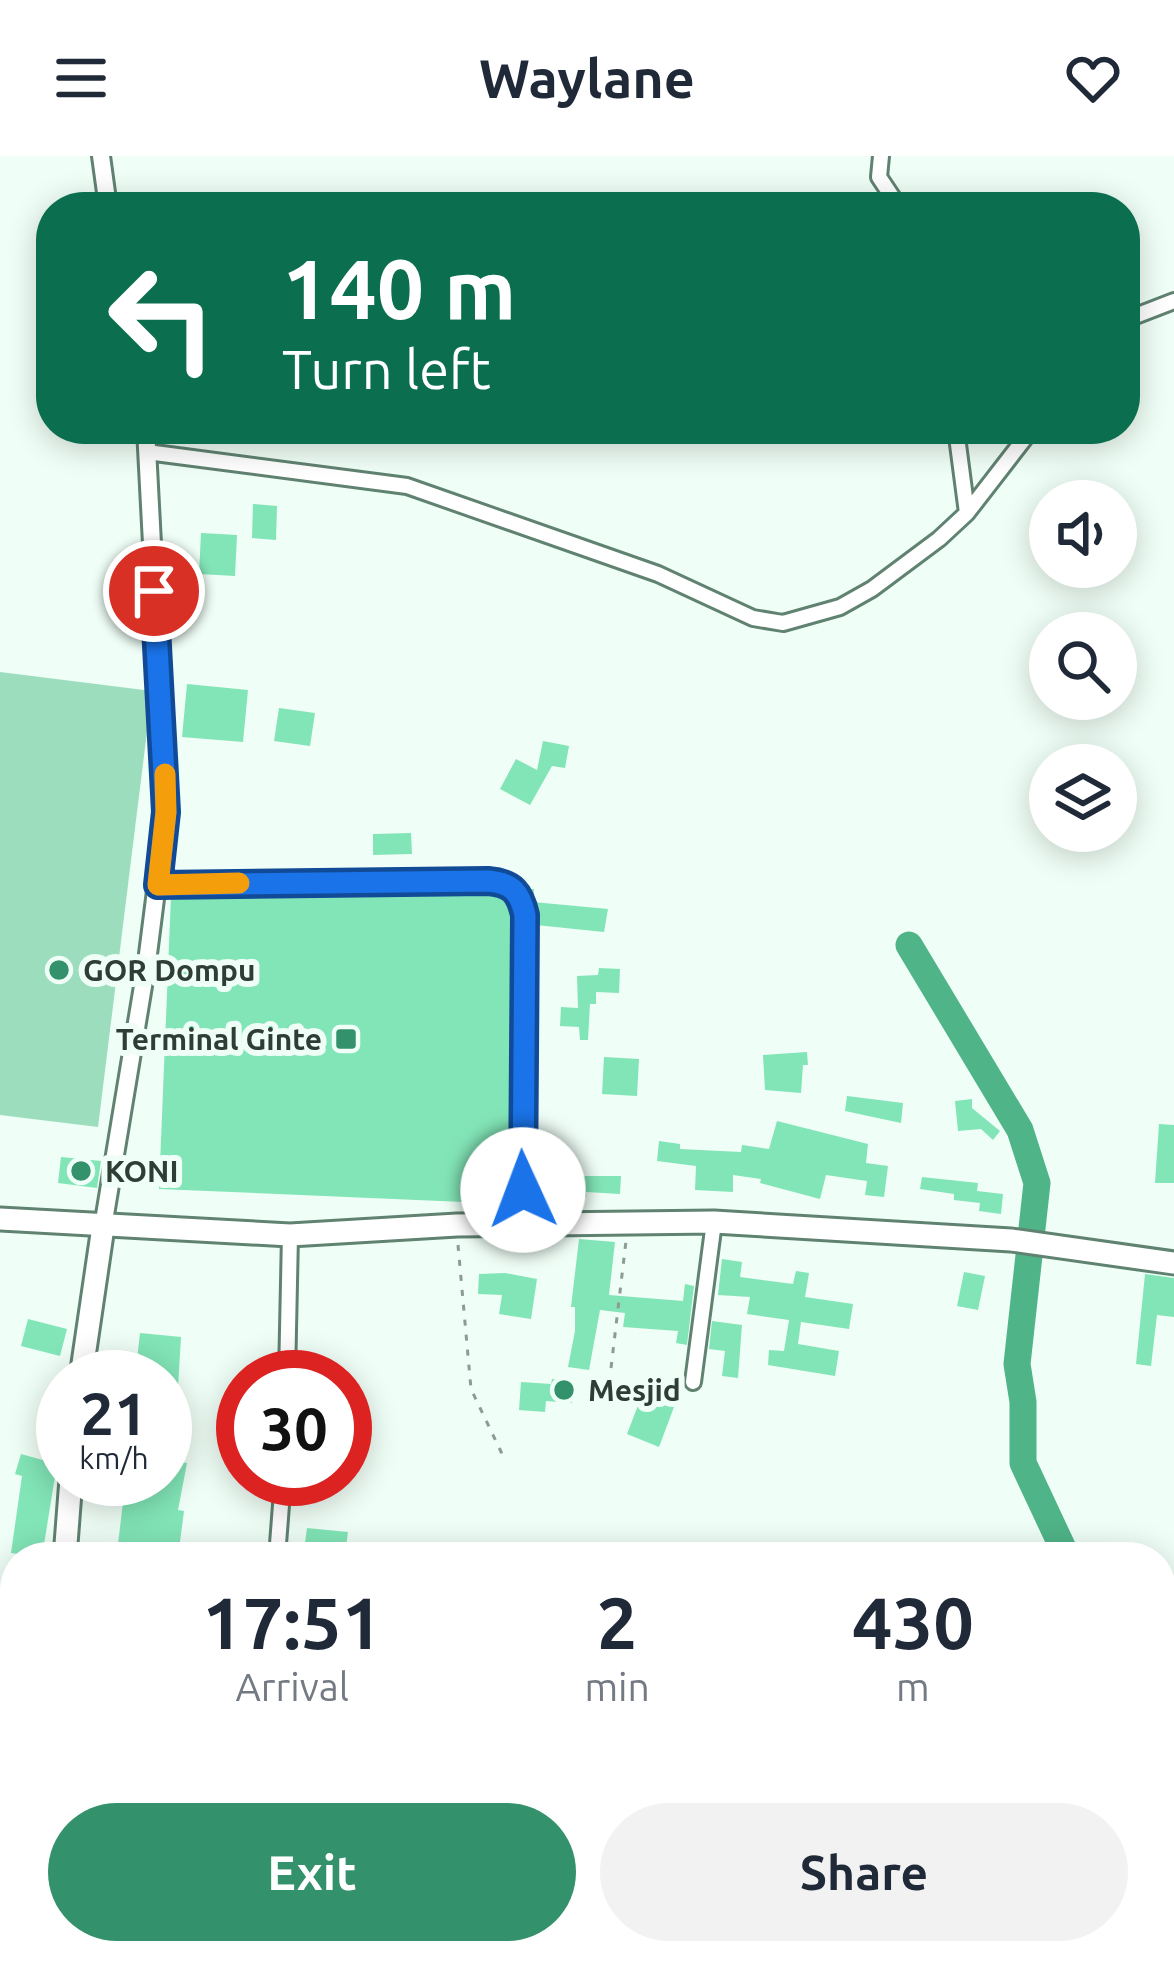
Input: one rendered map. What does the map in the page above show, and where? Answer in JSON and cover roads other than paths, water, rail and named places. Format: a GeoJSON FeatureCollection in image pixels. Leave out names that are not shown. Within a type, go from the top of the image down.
{"type":"FeatureCollection","features":[{"type":"Feature","properties":{"kind":"main road"},"geometry":{"type":"LineString","coordinates":[[0,1219],[290,1235],[457,1225],[714,1222],[1011,1240],[1174,1263]]}},
{"type":"Feature","properties":{"kind":"main road"},"geometry":{"type":"LineString","coordinates":[[85,1350],[103,1227]]}},
{"type":"Feature","properties":{"kind":"main road"},"geometry":{"type":"LineString","coordinates":[[66,1542],[68,1506]]}},
{"type":"Feature","properties":{"kind":"street"},"geometry":{"type":"LineString","coordinates":[[100,156],[106,192]]}},
{"type":"Feature","properties":{"kind":"street"},"geometry":{"type":"LineString","coordinates":[[881,156],[879,177],[889,192]]}},
{"type":"Feature","properties":{"kind":"street"},"geometry":{"type":"LineString","coordinates":[[1140,314],[1174,301]]}},
{"type":"Feature","properties":{"kind":"street"},"geometry":{"type":"LineString","coordinates":[[103,1227],[166,812],[147,444]]}},
{"type":"Feature","properties":{"kind":"street"},"geometry":{"type":"LineString","coordinates":[[958,444],[967,512]]}},
{"type":"Feature","properties":{"kind":"street"},"geometry":{"type":"LineString","coordinates":[[147,452],[407,486],[658,574],[753,618],[783,623],[840,607],[872,589],[967,512],[1020,444]]}},
{"type":"Feature","properties":{"kind":"street"},"geometry":{"type":"LineString","coordinates":[[158,885],[428,880],[501,882],[513,887],[525,915],[524,1223]]}},
{"type":"Feature","properties":{"kind":"street"},"geometry":{"type":"LineString","coordinates":[[692,1382],[714,1222]]}},
{"type":"Feature","properties":{"kind":"street"},"geometry":{"type":"LineString","coordinates":[[288,1350],[290,1235]]}},
{"type":"Feature","properties":{"kind":"street"},"geometry":{"type":"LineString","coordinates":[[279,1542],[281,1506]]}},
{"type":"Feature","properties":{"kind":"waterway"},"geometry":{"type":"LineString","coordinates":[[909,945],[1020,1130],[1037,1183],[1017,1364],[1023,1402],[1023,1463],[1060,1542]]}},
{"type":"Feature","properties":{"kind":"place","name":"GOR Dompu"},"geometry":{"type":"Point","coordinates":[59,970]}},
{"type":"Feature","properties":{"kind":"place","name":"Terminal Ginte"},"geometry":{"type":"Point","coordinates":[346,1039]}},
{"type":"Feature","properties":{"kind":"place","name":"KONI"},"geometry":{"type":"Point","coordinates":[81,1171]}},
{"type":"Feature","properties":{"kind":"place","name":"Mesjid"},"geometry":{"type":"Point","coordinates":[564,1390]}}]}
